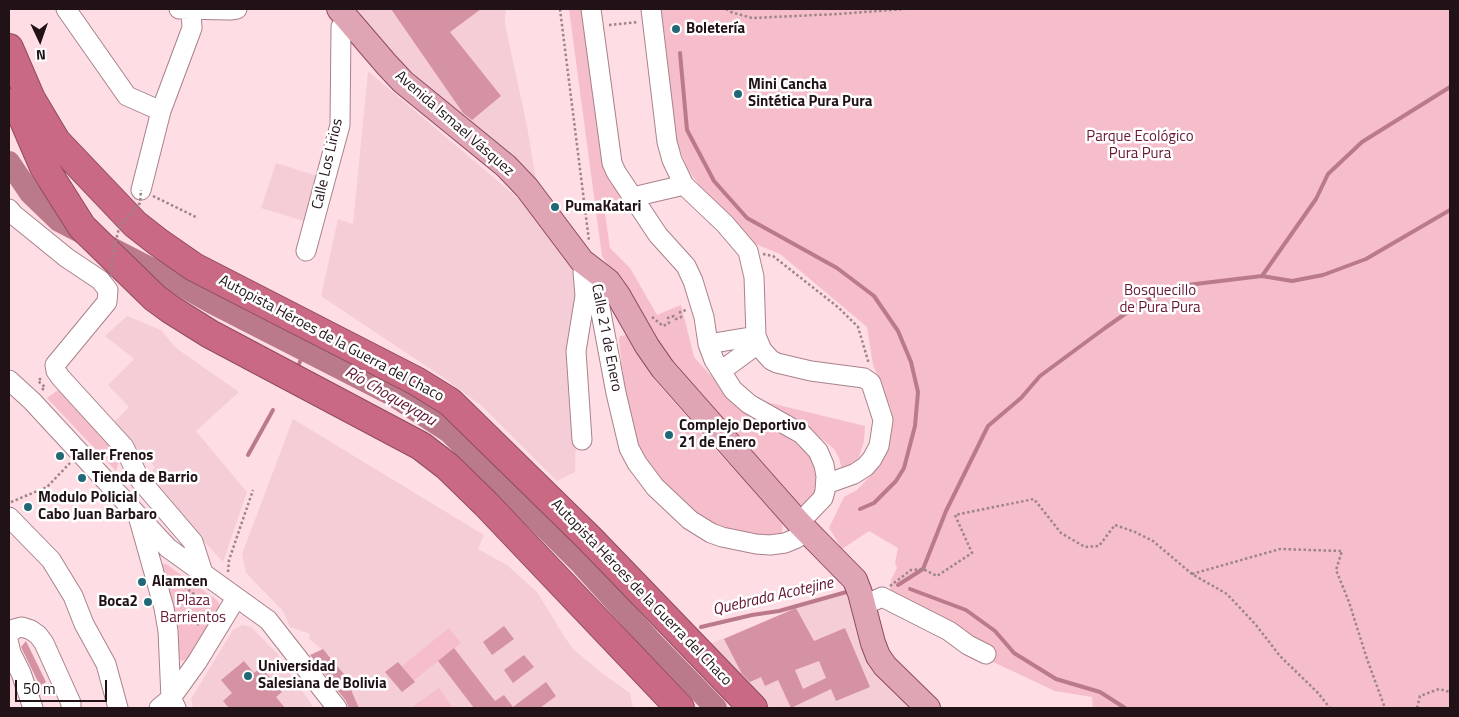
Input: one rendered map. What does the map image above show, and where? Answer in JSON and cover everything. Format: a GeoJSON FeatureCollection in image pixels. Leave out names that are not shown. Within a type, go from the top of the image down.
{"type":"FeatureCollection","features":[{"type":"Feature","properties":{"kind":"highway","name":"Autopista Héroes de la Guerra del Chaco"},"geometry":{"type":"LineString","coordinates":[[9,48],[32,99],[56,141],[135,224],[194,267],[416,381],[450,402],[590,539],[753,708]]}},
{"type":"Feature","properties":{"kind":"highway"},"geometry":{"type":"LineString","coordinates":[[9,87],[44,167],[82,227],[155,298],[210,334],[421,446],[486,504],[680,708]]}},
{"type":"Feature","properties":{"kind":"main road","name":"Avenida Ismael Vásquez"},"geometry":{"type":"LineString","coordinates":[[344,15],[403,82],[506,166],[588,257],[618,295],[647,346],[663,369],[803,527],[855,580],[878,656],[885,666],[928,708]]}},
{"type":"Feature","properties":{"kind":"street"},"geometry":{"type":"LineString","coordinates":[[66,9],[127,96],[161,111]]}},
{"type":"Feature","properties":{"kind":"street"},"geometry":{"type":"LineString","coordinates":[[141,190],[161,111],[192,28],[184,9],[237,9]]}},
{"type":"Feature","properties":{"kind":"street"},"geometry":{"type":"LineString","coordinates":[[592,18],[612,163],[620,179],[658,235],[686,266],[693,281],[704,317],[708,344],[714,360],[733,390],[749,404],[802,434],[811,442],[818,451],[824,465],[826,484],[854,474],[872,460],[879,446],[883,420],[871,383],[864,378],[811,371],[777,363],[762,350],[758,339],[754,277],[748,251],[725,224],[684,185],[666,142],[652,14]]}},
{"type":"Feature","properties":{"kind":"street","name":"Calle Los Lirios"},"geometry":{"type":"LineString","coordinates":[[306,251],[340,125],[341,27],[344,15]]}},
{"type":"Feature","properties":{"kind":"street"},"geometry":{"type":"LineString","coordinates":[[633,197],[684,185]]}},
{"type":"Feature","properties":{"kind":"street"},"geometry":{"type":"LineString","coordinates":[[9,208],[14,215],[67,258],[100,280],[108,290],[107,302],[55,365],[56,371],[124,447],[140,480],[193,542],[203,573]]}},
{"type":"Feature","properties":{"kind":"street"},"geometry":{"type":"LineString","coordinates":[[582,440],[576,351],[585,296],[588,257]]}},
{"type":"Feature","properties":{"kind":"street","name":"Calle 21 de Enero"},"geometry":{"type":"LineString","coordinates":[[588,257],[629,448],[654,487],[690,520],[711,534],[756,544],[770,545],[785,543],[797,538],[823,498],[826,484]]}},
{"type":"Feature","properties":{"kind":"street"},"geometry":{"type":"LineString","coordinates":[[708,344],[758,339]]}},
{"type":"Feature","properties":{"kind":"street"},"geometry":{"type":"LineString","coordinates":[[721,371],[758,339]]}},
{"type":"Feature","properties":{"kind":"street"},"geometry":{"type":"LineString","coordinates":[[9,380],[32,401],[168,548],[268,620],[336,708]]}},
{"type":"Feature","properties":{"kind":"street"},"geometry":{"type":"LineString","coordinates":[[12,507],[51,560],[73,596],[84,624],[106,664],[118,708]]}},
{"type":"Feature","properties":{"kind":"street"},"geometry":{"type":"LineString","coordinates":[[137,513],[164,608],[168,631],[169,705]]}},
{"type":"Feature","properties":{"kind":"street"},"geometry":{"type":"LineString","coordinates":[[169,705],[197,662],[231,594]]}},
{"type":"Feature","properties":{"kind":"street"},"geometry":{"type":"LineString","coordinates":[[863,606],[882,597],[949,632],[986,654]]}},
{"type":"Feature","properties":{"kind":"street"},"geometry":{"type":"LineString","coordinates":[[9,635],[14,629],[22,627],[38,635],[44,643],[71,703],[71,708]]}},
{"type":"Feature","properties":{"kind":"street"},"geometry":{"type":"LineString","coordinates":[[9,644],[11,654],[34,708]]}},
{"type":"Feature","properties":{"kind":"path"},"geometry":{"type":"LineString","coordinates":[[560,9],[588,257]]}},
{"type":"Feature","properties":{"kind":"path"},"geometry":{"type":"LineString","coordinates":[[726,9],[730,12],[752,18],[904,9]]}},
{"type":"Feature","properties":{"kind":"path"},"geometry":{"type":"LineString","coordinates":[[592,18],[652,14]]}},
{"type":"Feature","properties":{"kind":"path"},"geometry":{"type":"LineString","coordinates":[[111,277],[113,252],[119,228],[140,203],[141,190],[198,218]]}},
{"type":"Feature","properties":{"kind":"path"},"geometry":{"type":"LineString","coordinates":[[748,251],[773,256],[839,308],[858,327],[870,365],[871,383]]}},
{"type":"Feature","properties":{"kind":"path"},"geometry":{"type":"LineString","coordinates":[[645,312],[663,326],[669,323],[668,318],[674,316],[676,319],[681,317],[680,312],[691,309],[692,312],[704,317]]}},
{"type":"Feature","properties":{"kind":"path"},"geometry":{"type":"LineString","coordinates":[[12,507],[47,487],[71,462]]}},
{"type":"Feature","properties":{"kind":"path"},"geometry":{"type":"LineString","coordinates":[[231,594],[229,560],[253,490]]}},
{"type":"Feature","properties":{"kind":"path"},"geometry":{"type":"LineString","coordinates":[[863,606],[911,570],[923,569],[937,576],[972,553],[955,515],[1034,499],[1061,533],[1085,547],[1098,546],[1115,525],[1153,541],[1192,574],[1227,594],[1280,656],[1318,693],[1330,708]]}},
{"type":"Feature","properties":{"kind":"path"},"geometry":{"type":"LineString","coordinates":[[1192,574],[1280,549],[1342,551],[1336,570],[1349,602],[1385,708]]}},
{"type":"Feature","properties":{"kind":"path"},"geometry":{"type":"LineString","coordinates":[[166,573],[216,609]]}},
{"type":"Feature","properties":{"kind":"path"},"geometry":{"type":"LineString","coordinates":[[174,609],[204,628]]}},
{"type":"Feature","properties":{"kind":"path"},"geometry":{"type":"LineString","coordinates":[[1417,708],[1420,696],[1439,689],[1450,692]]}},
{"type":"Feature","properties":{"kind":"shaded area"},"geometry":{"type":"Polygon","coordinates":[[[357,9],[506,9],[505,24],[527,126],[537,186],[386,48],[357,9]]]}},
{"type":"Feature","properties":{"kind":"shaded area"},"geometry":{"type":"Polygon","coordinates":[[[368,71],[532,210],[580,273],[575,472],[557,481],[482,406],[441,376],[321,296],[338,219],[353,224],[368,71]]]}},
{"type":"Feature","properties":{"kind":"shaded area"},"geometry":{"type":"Polygon","coordinates":[[[276,163],[321,177],[307,222],[261,208],[276,163]]]}},
{"type":"Feature","properties":{"kind":"shaded area"},"geometry":{"type":"Polygon","coordinates":[[[127,316],[161,330],[176,348],[239,392],[196,431],[247,492],[223,562],[146,478],[155,467],[113,423],[129,407],[108,385],[134,359],[105,336],[127,316]]]}},
{"type":"Feature","properties":{"kind":"shaded area"},"geometry":{"type":"Polygon","coordinates":[[[293,419],[484,535],[478,549],[507,565],[537,592],[573,649],[630,693],[633,708],[359,708],[344,674],[328,654],[309,639],[310,634],[290,627],[283,611],[246,573],[242,554],[293,419]]]}},
{"type":"Feature","properties":{"kind":"shaded area"},"geometry":{"type":"Polygon","coordinates":[[[851,593],[864,652],[873,671],[915,708],[770,708],[710,644],[796,608],[851,593]]]}},
{"type":"Feature","properties":{"kind":"shaded area","name":"Universidad Salesiana de Bolivia"},"geometry":{"type":"Polygon","coordinates":[[[242,625],[251,627],[276,652],[314,708],[193,708],[191,699],[233,630],[242,625]]]}},
{"type":"Feature","properties":{"kind":"green space"},"geometry":{"type":"Polygon","coordinates":[[[569,9],[584,9],[608,170],[633,205],[604,207],[610,248],[630,268],[657,315],[681,305],[694,357],[737,405],[796,443],[819,464],[819,490],[803,511],[674,369],[602,256],[569,9]]]}},
{"type":"Feature","properties":{"kind":"green space","name":"Bosquecillo de Pura Pura"},"geometry":{"type":"Polygon","coordinates":[[[658,9],[1450,9],[1450,708],[1093,708],[1092,697],[1055,691],[991,661],[986,643],[890,595],[891,580],[897,568],[895,563],[898,548],[869,531],[842,549],[829,528],[844,497],[857,490],[873,473],[889,432],[891,409],[873,365],[867,327],[780,254],[748,241],[702,189],[689,171],[676,141],[658,9]]]}},
{"type":"Feature","properties":{"kind":"green space","name":"Complejo Deportivo 21 de Enero"},"geometry":{"type":"Polygon","coordinates":[[[627,335],[653,378],[715,449],[783,520],[782,533],[770,537],[748,539],[689,515],[643,459],[630,422],[625,394],[619,340],[620,336],[627,335]]]}},
{"type":"Feature","properties":{"kind":"green space"},"geometry":{"type":"Polygon","coordinates":[[[61,388],[112,441],[120,459],[116,471],[47,398],[61,388]]]}},
{"type":"Feature","properties":{"kind":"green space"},"geometry":{"type":"Polygon","coordinates":[[[762,401],[865,426],[864,441],[857,463],[844,477],[839,458],[834,449],[803,423],[762,401]]]}},
{"type":"Feature","properties":{"kind":"green space","name":"Plaza Barrientos"},"geometry":{"type":"Polygon","coordinates":[[[161,564],[166,564],[217,600],[219,604],[219,608],[189,658],[182,661],[178,658],[161,564]]]}},
{"type":"Feature","properties":{"kind":"green space"},"geometry":{"type":"Polygon","coordinates":[[[449,628],[461,643],[413,681],[402,666],[449,628]]]}},
{"type":"Feature","properties":{"kind":"green space"},"geometry":{"type":"Polygon","coordinates":[[[439,688],[453,708],[412,708],[412,707],[439,688]]]}},
{"type":"Feature","properties":{"kind":"building"},"geometry":{"type":"Polygon","coordinates":[[[391,9],[481,9],[450,32],[501,96],[472,120],[463,113],[391,9]]]}},
{"type":"Feature","properties":{"kind":"building"},"geometry":{"type":"Polygon","coordinates":[[[796,608],[814,641],[845,628],[870,687],[836,701],[831,689],[791,708],[778,680],[765,686],[761,677],[750,682],[742,674],[724,639],[796,608]],[[819,661],[795,670],[803,689],[826,678],[819,661]]]}},
{"type":"Feature","properties":{"kind":"building"},"geometry":{"type":"Polygon","coordinates":[[[504,626],[514,639],[492,655],[483,642],[504,626]]]}},
{"type":"Feature","properties":{"kind":"building"},"geometry":{"type":"Polygon","coordinates":[[[26,641],[46,682],[40,686],[21,647],[26,641]]]}},
{"type":"Feature","properties":{"kind":"building"},"geometry":{"type":"Polygon","coordinates":[[[454,648],[495,701],[504,695],[513,707],[546,682],[556,696],[540,708],[474,708],[438,661],[454,648]]]}},
{"type":"Feature","properties":{"kind":"building"},"geometry":{"type":"Polygon","coordinates":[[[323,649],[344,674],[359,708],[349,708],[346,701],[310,655],[323,649]]]}},
{"type":"Feature","properties":{"kind":"building"},"geometry":{"type":"Polygon","coordinates":[[[524,655],[534,667],[513,683],[504,670],[524,655]]]}},
{"type":"Feature","properties":{"kind":"building"},"geometry":{"type":"Polygon","coordinates":[[[244,661],[254,673],[261,667],[282,692],[276,697],[285,708],[229,708],[223,701],[232,693],[221,680],[244,661]]]}},
{"type":"Feature","properties":{"kind":"building"},"geometry":{"type":"Polygon","coordinates":[[[398,662],[415,682],[402,692],[385,672],[398,662]]]}},
{"type":"Feature","properties":{"kind":"waterway"},"geometry":{"type":"LineString","coordinates":[[680,53],[687,130],[714,181],[747,218],[837,268],[874,296],[898,331],[911,362],[918,392],[915,426],[904,468],[896,481],[874,503],[860,509]]}},
{"type":"Feature","properties":{"kind":"waterway"},"geometry":{"type":"LineString","coordinates":[[1262,276],[1316,199],[1328,174],[1362,142],[1450,87]]}},
{"type":"Feature","properties":{"kind":"waterway","name":"Río Choqueyapu"},"geometry":{"type":"LineString","coordinates":[[9,162],[30,193],[59,221],[152,269],[212,303],[394,396],[449,432],[581,564],[652,642],[716,708]]}},
{"type":"Feature","properties":{"kind":"waterway"},"geometry":{"type":"LineString","coordinates":[[898,585],[923,569],[946,511],[988,426],[1021,398],[1040,376],[1142,302],[1187,285],[1262,276],[1292,281],[1323,275],[1366,259],[1450,210]]}},
{"type":"Feature","properties":{"kind":"waterway"},"geometry":{"type":"LineString","coordinates":[[298,366],[305,351]]}},
{"type":"Feature","properties":{"kind":"waterway"},"geometry":{"type":"LineString","coordinates":[[248,455],[273,410]]}},
{"type":"Feature","properties":{"kind":"waterway","name":"Quebrada Acotejine"},"geometry":{"type":"LineString","coordinates":[[910,589],[966,610],[995,631],[1014,653],[1056,679],[1100,692],[1125,708]]}},
{"type":"Feature","properties":{"kind":"waterway","name":"Quebrada Acotejine"},"geometry":{"type":"LineString","coordinates":[[701,627],[752,615],[779,611],[850,591]]}},
{"type":"Feature","properties":{"kind":"place","name":"Boletería"},"geometry":{"type":"Point","coordinates":[676,29]}},
{"type":"Feature","properties":{"kind":"place","name":"Mini Cancha Sintética Pura Pura"},"geometry":{"type":"Point","coordinates":[738,94]}},
{"type":"Feature","properties":{"kind":"place","name":"PumaKatari"},"geometry":{"type":"Point","coordinates":[555,207]}},
{"type":"Feature","properties":{"kind":"place","name":"Complejo Deportivo 21 de Enero"},"geometry":{"type":"Point","coordinates":[669,435]}},
{"type":"Feature","properties":{"kind":"place","name":"Taller Frenos"},"geometry":{"type":"Point","coordinates":[60,456]}},
{"type":"Feature","properties":{"kind":"place","name":"Tienda de Barrio"},"geometry":{"type":"Point","coordinates":[82,478]}},
{"type":"Feature","properties":{"kind":"place","name":"Modulo Policial Cabo Juan Barbaro"},"geometry":{"type":"Point","coordinates":[28,507]}},
{"type":"Feature","properties":{"kind":"place","name":"Alamcen"},"geometry":{"type":"Point","coordinates":[142,582]}},
{"type":"Feature","properties":{"kind":"place","name":"Boca2"},"geometry":{"type":"Point","coordinates":[148,602]}},
{"type":"Feature","properties":{"kind":"place","name":"Universidad Salesiana de Bolivia"},"geometry":{"type":"Point","coordinates":[248,676]}},
{"type":"Feature","properties":{"kind":"park label","name":"Parque Ecológico Pura Pura"},"geometry":{"type":"Point","coordinates":[1140,146]}}]}
